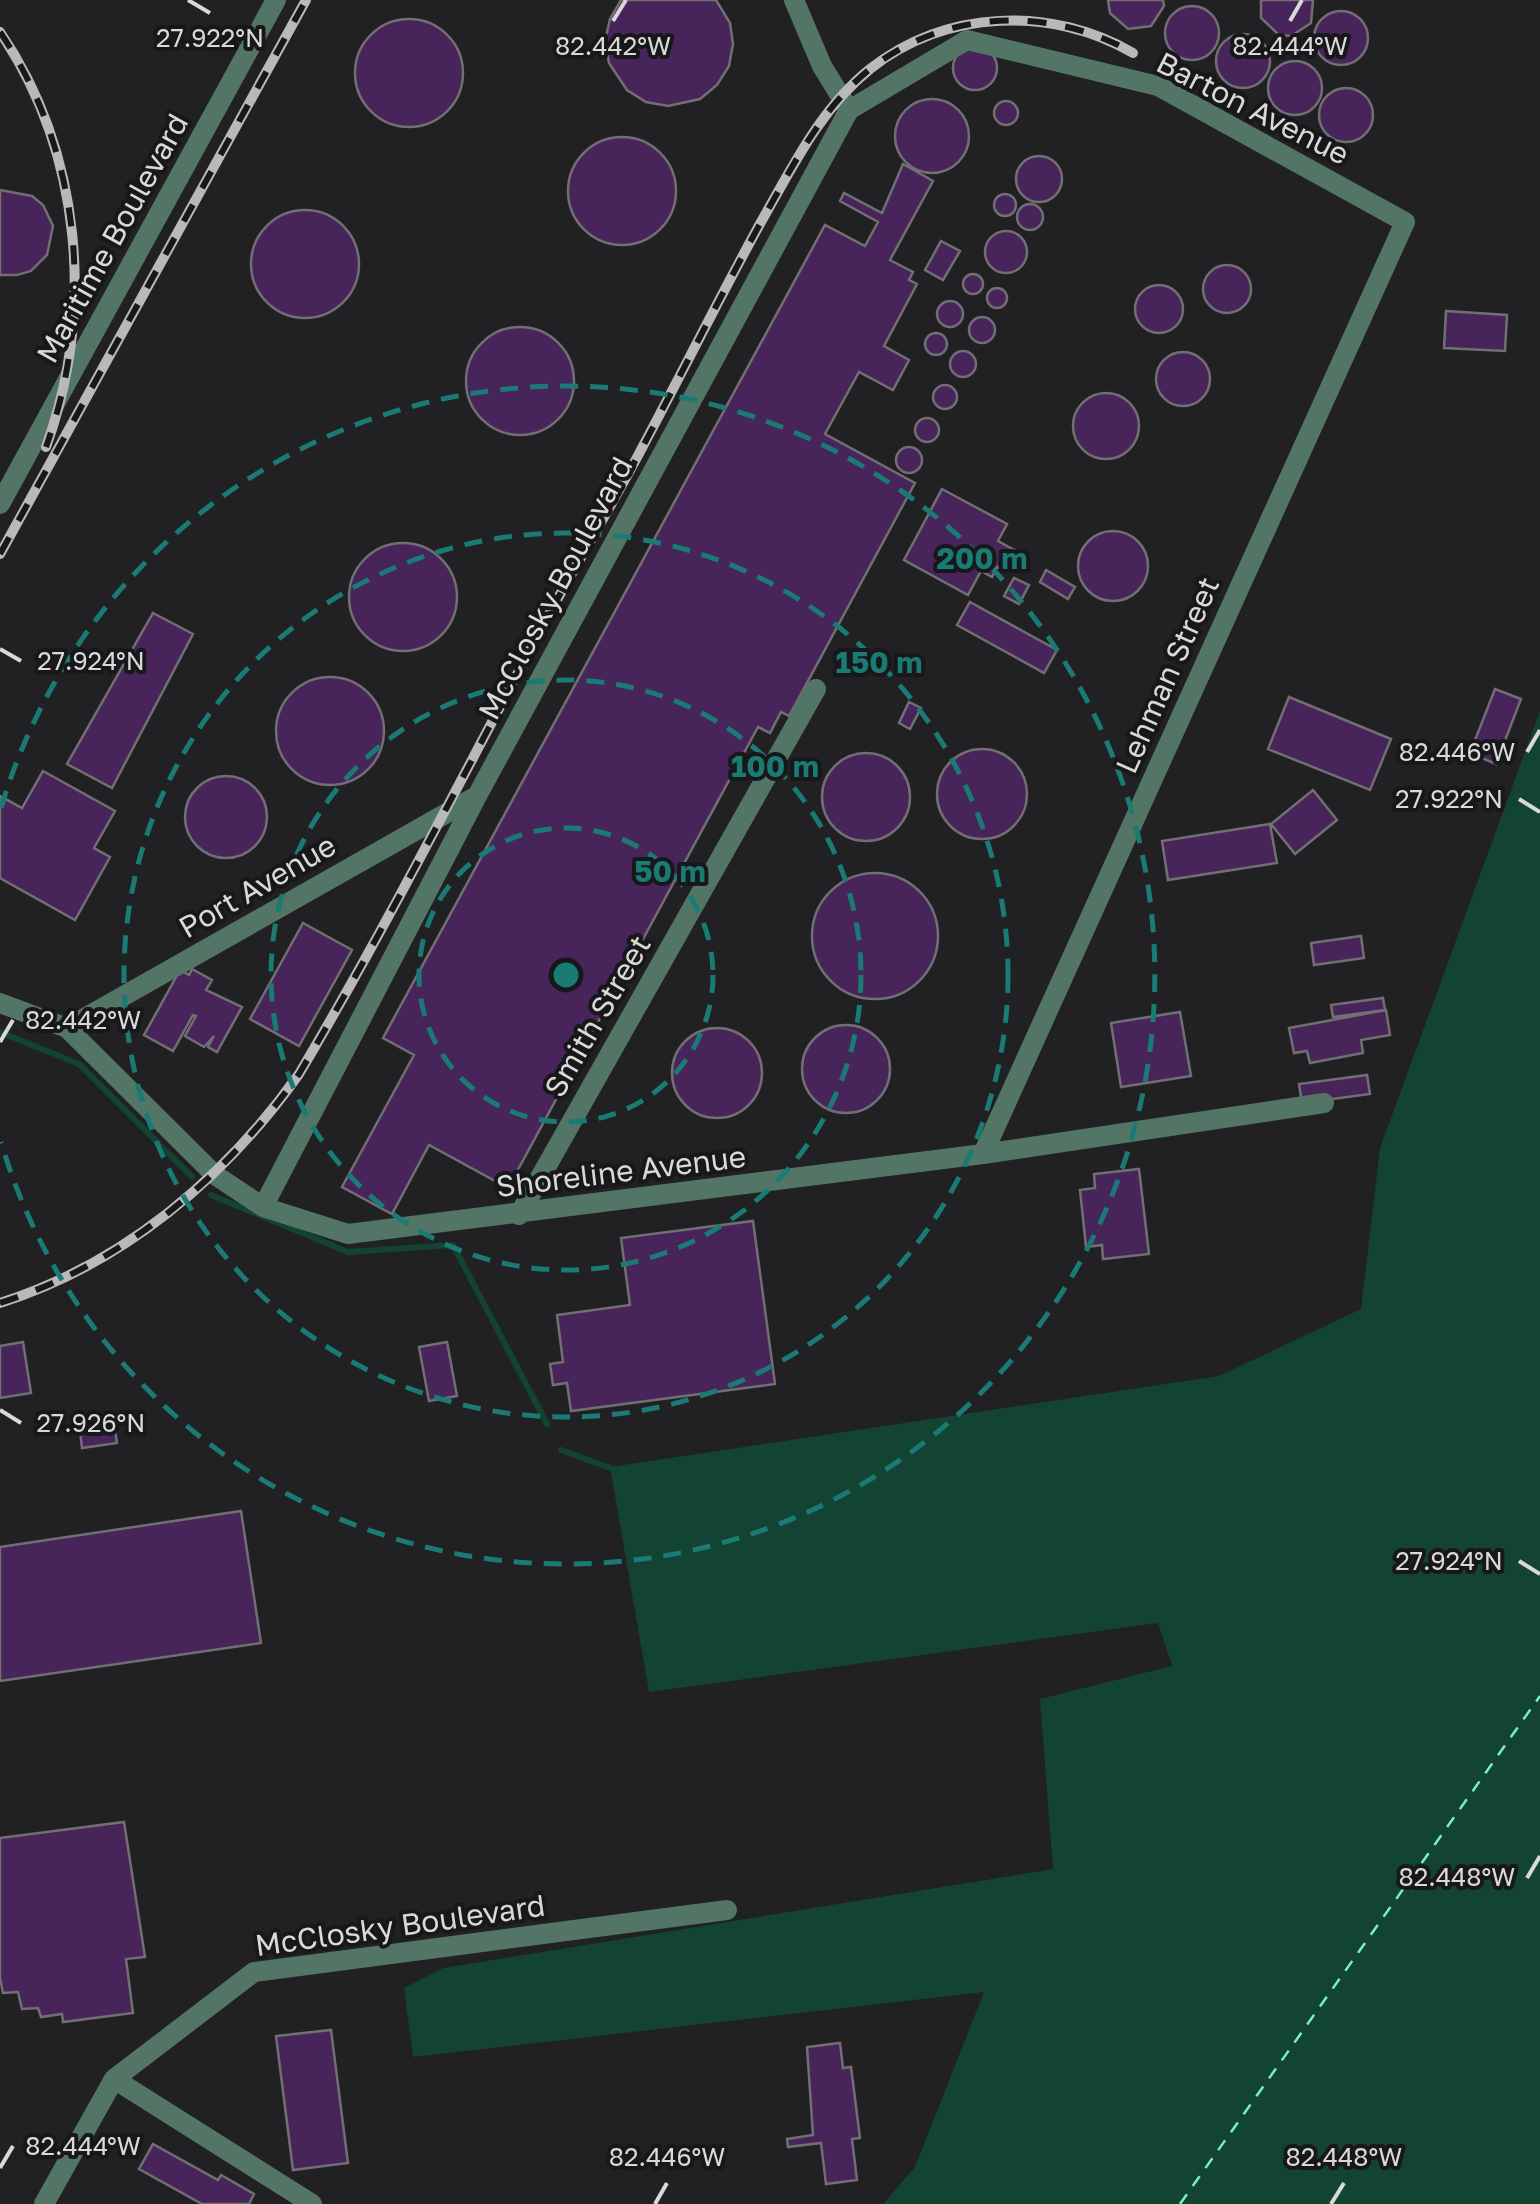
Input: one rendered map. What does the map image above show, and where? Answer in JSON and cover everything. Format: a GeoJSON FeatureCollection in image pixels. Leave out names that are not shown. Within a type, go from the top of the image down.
{"type":"FeatureCollection","features":[{"type":"Feature","properties":{"kind":"street","name":"Maritime Boulevard"},"geometry":{"type":"LineString","coordinates":[[0,504],[276,0]]}},
{"type":"Feature","properties":{"kind":"street"},"geometry":{"type":"LineString","coordinates":[[794,0],[822,66],[848,110]]}},
{"type":"Feature","properties":{"kind":"street","name":"Barton Avenue"},"geometry":{"type":"LineString","coordinates":[[848,110],[967,40],[1158,86],[1406,222]]}},
{"type":"Feature","properties":{"kind":"street","name":"McClosky Boulevard"},"geometry":{"type":"LineString","coordinates":[[263,1208],[477,796],[848,110]]}},
{"type":"Feature","properties":{"kind":"street","name":"Lehman Street"},"geometry":{"type":"LineString","coordinates":[[983,1154],[1406,222]]}},
{"type":"Feature","properties":{"kind":"street","name":"Smith Street"},"geometry":{"type":"LineString","coordinates":[[519,1215],[816,690]]}},
{"type":"Feature","properties":{"kind":"street","name":"Port Avenue"},"geometry":{"type":"LineString","coordinates":[[67,1028],[477,796]]}},
{"type":"Feature","properties":{"kind":"street","name":"Shoreline Avenue"},"geometry":{"type":"LineString","coordinates":[[0,1002],[67,1028],[215,1175],[263,1208],[348,1234],[983,1154],[1324,1103]]}},
{"type":"Feature","properties":{"kind":"street","name":"McClosky Boulevard"},"geometry":{"type":"LineString","coordinates":[[44,2204],[114,2079],[254,1972],[727,1910]]}},
{"type":"Feature","properties":{"kind":"street"},"geometry":{"type":"LineString","coordinates":[[114,2079],[312,2204]]}},
{"type":"Feature","properties":{"kind":"shaded area"},"geometry":{"type":"Polygon","coordinates":[[[1540,711],[1540,2204],[883,2204],[915,2167],[984,1992],[413,2057],[404,1988],[443,1968],[1053,1869],[1040,1699],[1172,1666],[1158,1623],[649,1692],[610,1467],[1219,1376],[1361,1309],[1380,1148],[1540,711]]]}},
{"type":"Feature","properties":{"kind":"building"},"geometry":{"type":"Polygon","coordinates":[[[621,0],[716,0],[730,23],[733,44],[729,66],[717,85],[700,99],[668,106],[646,102],[627,90],[609,63],[605,41],[610,19],[621,0]]]}},
{"type":"Feature","properties":{"kind":"building"},"geometry":{"type":"Polygon","coordinates":[[[1108,0],[1163,0],[1164,6],[1151,26],[1128,29],[1110,13],[1108,0]]]}},
{"type":"Feature","properties":{"kind":"building"},"geometry":{"type":"Polygon","coordinates":[[[1261,0],[1313,0],[1311,23],[1291,36],[1279,35],[1261,18],[1261,0]]]}},
{"type":"Feature","properties":{"kind":"building"},"geometry":{"type":"Polygon","coordinates":[[[1192,6],[1211,14],[1219,33],[1211,52],[1192,60],[1173,52],[1165,33],[1173,14],[1192,6]]]}},
{"type":"Feature","properties":{"kind":"building"},"geometry":{"type":"Polygon","coordinates":[[[1341,11],[1360,19],[1368,38],[1360,57],[1341,65],[1322,57],[1314,38],[1322,19],[1341,11]]]}},
{"type":"Feature","properties":{"kind":"building"},"geometry":{"type":"Polygon","coordinates":[[[409,19],[430,23],[447,35],[459,52],[463,73],[459,94],[447,111],[430,123],[409,127],[388,123],[371,111],[359,94],[355,73],[359,52],[371,35],[388,23],[409,19]]]}},
{"type":"Feature","properties":{"kind":"building"},"geometry":{"type":"Polygon","coordinates":[[[1243,34],[1262,42],[1270,61],[1262,80],[1243,88],[1224,80],[1216,61],[1224,42],[1243,34]]]}},
{"type":"Feature","properties":{"kind":"building"},"geometry":{"type":"Polygon","coordinates":[[[975,46],[991,52],[997,68],[991,84],[975,90],[959,84],[953,68],[959,52],[975,46]]]}},
{"type":"Feature","properties":{"kind":"building"},"geometry":{"type":"Polygon","coordinates":[[[1295,61],[1314,69],[1322,88],[1314,107],[1295,115],[1276,107],[1268,88],[1276,69],[1295,61]]]}},
{"type":"Feature","properties":{"kind":"building"},"geometry":{"type":"Polygon","coordinates":[[[1346,88],[1365,96],[1373,115],[1365,134],[1346,142],[1327,134],[1319,115],[1327,96],[1346,88]]]}},
{"type":"Feature","properties":{"kind":"building"},"geometry":{"type":"Polygon","coordinates":[[[932,99],[958,110],[969,136],[958,162],[932,173],[906,162],[895,136],[906,110],[932,99]]]}},
{"type":"Feature","properties":{"kind":"building"},"geometry":{"type":"Polygon","coordinates":[[[1006,101],[1015,104],[1015,122],[1006,125],[997,122],[994,113],[997,104],[1006,101]]]}},
{"type":"Feature","properties":{"kind":"building"},"geometry":{"type":"Polygon","coordinates":[[[622,137],[643,141],[660,153],[672,170],[676,191],[672,212],[660,229],[643,241],[622,245],[601,241],[584,229],[572,212],[568,191],[572,170],[584,153],[601,141],[622,137]]]}},
{"type":"Feature","properties":{"kind":"building"},"geometry":{"type":"Polygon","coordinates":[[[1039,156],[1055,163],[1062,179],[1055,195],[1039,202],[1023,195],[1016,179],[1023,163],[1039,156]]]}},
{"type":"Feature","properties":{"kind":"building"},"geometry":{"type":"Polygon","coordinates":[[[903,164],[933,181],[890,260],[913,272],[909,280],[917,284],[884,346],[909,360],[893,390],[859,372],[825,434],[915,483],[789,716],[781,712],[770,733],[758,727],[508,1188],[429,1145],[392,1214],[342,1187],[414,1055],[383,1038],[825,225],[865,246],[878,222],[840,201],[844,193],[882,213],[903,164]]]}},
{"type":"Feature","properties":{"kind":"building"},"geometry":{"type":"Polygon","coordinates":[[[0,190],[32,196],[43,205],[53,226],[47,255],[31,271],[0,275],[0,190]]]}},
{"type":"Feature","properties":{"kind":"building"},"geometry":{"type":"Polygon","coordinates":[[[1005,194],[1013,197],[1013,213],[1005,216],[997,213],[994,205],[997,197],[1005,194]]]}},
{"type":"Feature","properties":{"kind":"building"},"geometry":{"type":"Polygon","coordinates":[[[1030,204],[1039,208],[1043,217],[1039,226],[1030,230],[1021,226],[1017,217],[1021,208],[1030,204]]]}},
{"type":"Feature","properties":{"kind":"building"},"geometry":{"type":"Polygon","coordinates":[[[305,210],[326,214],[343,226],[355,243],[359,264],[355,285],[343,302],[326,314],[305,318],[284,314],[267,302],[255,285],[251,264],[255,243],[267,226],[284,214],[305,210]]]}},
{"type":"Feature","properties":{"kind":"building"},"geometry":{"type":"Polygon","coordinates":[[[1006,231],[1021,237],[1027,252],[1021,267],[1006,273],[991,267],[985,252],[991,237],[1006,231]]]}},
{"type":"Feature","properties":{"kind":"building"},"geometry":{"type":"Polygon","coordinates":[[[941,241],[960,251],[943,280],[925,270],[941,241]]]}},
{"type":"Feature","properties":{"kind":"building"},"geometry":{"type":"Polygon","coordinates":[[[1227,265],[1244,272],[1251,289],[1244,306],[1227,313],[1210,306],[1203,289],[1210,272],[1227,265]]]}},
{"type":"Feature","properties":{"kind":"building"},"geometry":{"type":"Polygon","coordinates":[[[969,274],[977,274],[983,284],[977,294],[969,294],[963,288],[963,280],[969,274]]]}},
{"type":"Feature","properties":{"kind":"building"},"geometry":{"type":"Polygon","coordinates":[[[1159,285],[1176,292],[1183,309],[1176,326],[1159,333],[1142,326],[1135,309],[1142,292],[1159,285]]]}},
{"type":"Feature","properties":{"kind":"building"},"geometry":{"type":"Polygon","coordinates":[[[993,288],[1001,288],[1007,298],[1001,308],[993,308],[987,302],[987,294],[993,288]]]}},
{"type":"Feature","properties":{"kind":"building"},"geometry":{"type":"Polygon","coordinates":[[[950,301],[960,304],[960,324],[950,327],[940,324],[937,314],[940,304],[950,301]]]}},
{"type":"Feature","properties":{"kind":"building"},"geometry":{"type":"Polygon","coordinates":[[[1446,311],[1507,315],[1505,351],[1444,348],[1446,311]]]}},
{"type":"Feature","properties":{"kind":"building"},"geometry":{"type":"Polygon","coordinates":[[[982,317],[991,321],[995,330],[991,339],[982,343],[973,339],[969,330],[973,321],[982,317]]]}},
{"type":"Feature","properties":{"kind":"building"},"geometry":{"type":"Polygon","coordinates":[[[520,327],[541,331],[558,343],[570,360],[574,381],[570,402],[558,419],[541,431],[520,435],[499,431],[482,419],[470,402],[466,381],[470,360],[482,343],[499,331],[520,327]]]}},
{"type":"Feature","properties":{"kind":"building"},"geometry":{"type":"Polygon","coordinates":[[[936,333],[944,336],[944,352],[936,355],[928,352],[925,344],[928,336],[936,333]]]}},
{"type":"Feature","properties":{"kind":"building"},"geometry":{"type":"Polygon","coordinates":[[[963,351],[972,355],[976,364],[972,373],[963,377],[954,373],[950,364],[954,355],[963,351]]]}},
{"type":"Feature","properties":{"kind":"building"},"geometry":{"type":"Polygon","coordinates":[[[1183,352],[1202,360],[1210,379],[1202,398],[1183,406],[1164,398],[1156,379],[1164,360],[1183,352]]]}},
{"type":"Feature","properties":{"kind":"building"},"geometry":{"type":"Polygon","coordinates":[[[945,385],[954,388],[954,406],[945,409],[936,406],[933,397],[936,388],[945,385]]]}},
{"type":"Feature","properties":{"kind":"building"},"geometry":{"type":"Polygon","coordinates":[[[1106,393],[1130,402],[1139,426],[1130,450],[1106,459],[1082,450],[1073,426],[1082,402],[1106,393]]]}},
{"type":"Feature","properties":{"kind":"building"},"geometry":{"type":"Polygon","coordinates":[[[927,418],[939,430],[927,442],[915,430],[927,418]]]}},
{"type":"Feature","properties":{"kind":"building"},"geometry":{"type":"Polygon","coordinates":[[[909,447],[918,451],[922,460],[918,469],[909,473],[900,469],[896,460],[900,451],[909,447]]]}},
{"type":"Feature","properties":{"kind":"building"},"geometry":{"type":"Polygon","coordinates":[[[942,489],[1007,524],[998,541],[1016,551],[1006,571],[997,567],[992,577],[981,571],[968,595],[904,560],[942,489]]]}},
{"type":"Feature","properties":{"kind":"building"},"geometry":{"type":"Polygon","coordinates":[[[1113,531],[1138,541],[1148,566],[1138,591],[1113,601],[1088,591],[1078,566],[1088,541],[1113,531]]]}},
{"type":"Feature","properties":{"kind":"building"},"geometry":{"type":"Polygon","coordinates":[[[403,543],[424,547],[441,559],[453,576],[457,597],[453,618],[441,635],[424,647],[403,651],[382,647],[365,635],[353,618],[349,597],[353,576],[365,559],[382,547],[403,543]]]}},
{"type":"Feature","properties":{"kind":"building"},"geometry":{"type":"Polygon","coordinates":[[[1046,570],[1075,587],[1068,599],[1040,582],[1046,570]]]}},
{"type":"Feature","properties":{"kind":"building"},"geometry":{"type":"Polygon","coordinates":[[[1014,578],[1029,585],[1019,604],[1004,596],[1014,578]]]}},
{"type":"Feature","properties":{"kind":"building"},"geometry":{"type":"Polygon","coordinates":[[[970,602],[1057,650],[1044,673],[957,625],[970,602]]]}},
{"type":"Feature","properties":{"kind":"building"},"geometry":{"type":"Polygon","coordinates":[[[153,613],[193,634],[112,788],[67,764],[153,613]]]}},
{"type":"Feature","properties":{"kind":"building"},"geometry":{"type":"Polygon","coordinates":[[[330,677],[351,681],[368,693],[380,710],[384,731],[380,752],[368,769],[351,781],[330,785],[309,781],[292,769],[280,752],[276,731],[280,710],[292,693],[309,681],[330,677]]]}},
{"type":"Feature","properties":{"kind":"building"},"geometry":{"type":"Polygon","coordinates":[[[1495,689],[1521,699],[1496,764],[1470,753],[1495,689]]]}},
{"type":"Feature","properties":{"kind":"building"},"geometry":{"type":"Polygon","coordinates":[[[1289,697],[1391,739],[1370,790],[1268,749],[1289,697]]]}},
{"type":"Feature","properties":{"kind":"building"},"geometry":{"type":"Polygon","coordinates":[[[909,702],[921,708],[910,729],[899,723],[909,702]]]}},
{"type":"Feature","properties":{"kind":"building"},"geometry":{"type":"Polygon","coordinates":[[[982,749],[999,752],[1014,762],[1024,777],[1024,811],[1014,826],[999,836],[982,839],[965,836],[950,826],[940,811],[937,794],[940,777],[950,762],[965,752],[982,749]]]}},
{"type":"Feature","properties":{"kind":"building"},"geometry":{"type":"Polygon","coordinates":[[[866,753],[883,756],[897,766],[907,780],[907,814],[897,828],[883,838],[866,841],[849,838],[835,828],[825,814],[822,797],[825,780],[835,766],[849,756],[866,753]]]}},
{"type":"Feature","properties":{"kind":"building"},"geometry":{"type":"Polygon","coordinates":[[[43,771],[115,811],[94,848],[110,857],[75,920],[0,878],[0,796],[22,808],[43,771]]]}},
{"type":"Feature","properties":{"kind":"building"},"geometry":{"type":"Polygon","coordinates":[[[218,776],[234,776],[260,794],[267,817],[264,833],[255,846],[234,858],[218,858],[192,840],[185,825],[185,809],[203,783],[218,776]]]}},
{"type":"Feature","properties":{"kind":"building"},"geometry":{"type":"Polygon","coordinates":[[[1313,790],[1337,820],[1295,854],[1271,824],[1313,790]]]}},
{"type":"Feature","properties":{"kind":"building"},"geometry":{"type":"Polygon","coordinates":[[[1270,824],[1277,863],[1168,880],[1162,841],[1270,824]]]}},
{"type":"Feature","properties":{"kind":"building"},"geometry":{"type":"Polygon","coordinates":[[[875,873],[899,878],[919,892],[933,912],[938,936],[933,960],[919,980],[899,994],[875,999],[851,994],[831,980],[817,960],[812,936],[817,912],[831,892],[851,878],[875,873]]]}},
{"type":"Feature","properties":{"kind":"building"},"geometry":{"type":"Polygon","coordinates":[[[303,923],[352,950],[299,1046],[250,1019],[303,923]]]}},
{"type":"Feature","properties":{"kind":"building"},"geometry":{"type":"Polygon","coordinates":[[[1361,936],[1364,958],[1314,965],[1311,943],[1361,936]]]}},
{"type":"Feature","properties":{"kind":"building"},"geometry":{"type":"Polygon","coordinates":[[[192,969],[212,980],[206,990],[242,1007],[217,1052],[208,1047],[214,1036],[204,1047],[185,1036],[196,1016],[193,1015],[173,1051],[144,1035],[180,970],[189,975],[192,969]]]}},
{"type":"Feature","properties":{"kind":"building"},"geometry":{"type":"Polygon","coordinates":[[[1383,998],[1385,1010],[1333,1017],[1331,1005],[1383,998]]]}},
{"type":"Feature","properties":{"kind":"building"},"geometry":{"type":"Polygon","coordinates":[[[1386,1010],[1390,1035],[1361,1040],[1363,1053],[1310,1063],[1307,1051],[1294,1053],[1289,1028],[1386,1010]]]}},
{"type":"Feature","properties":{"kind":"building"},"geometry":{"type":"Polygon","coordinates":[[[1180,1012],[1191,1076],[1121,1087],[1111,1023],[1180,1012]]]}},
{"type":"Feature","properties":{"kind":"building"},"geometry":{"type":"Polygon","coordinates":[[[846,1025],[863,1028],[877,1038],[887,1052],[887,1086],[877,1100],[863,1110],[846,1113],[829,1110],[815,1100],[805,1086],[802,1069],[805,1052],[815,1038],[829,1028],[846,1025]]]}},
{"type":"Feature","properties":{"kind":"building"},"geometry":{"type":"Polygon","coordinates":[[[708,1028],[726,1028],[742,1035],[755,1048],[762,1073],[755,1098],[742,1111],[726,1118],[708,1118],[692,1111],[679,1098],[672,1082],[672,1064],[679,1048],[692,1035],[708,1028]]]}},
{"type":"Feature","properties":{"kind":"building"},"geometry":{"type":"Polygon","coordinates":[[[1367,1075],[1370,1094],[1302,1103],[1299,1084],[1367,1075]]]}},
{"type":"Feature","properties":{"kind":"building"},"geometry":{"type":"Polygon","coordinates":[[[1139,1169],[1149,1254],[1103,1259],[1102,1245],[1086,1247],[1080,1190],[1095,1188],[1094,1174],[1139,1169]]]}},
{"type":"Feature","properties":{"kind":"building"},"geometry":{"type":"Polygon","coordinates":[[[753,1221],[775,1384],[571,1411],[567,1383],[553,1385],[550,1364],[563,1362],[557,1315],[630,1305],[621,1238],[753,1221]]]}},
{"type":"Feature","properties":{"kind":"building"},"geometry":{"type":"Polygon","coordinates":[[[23,1342],[31,1393],[0,1398],[0,1346],[23,1342]]]}},
{"type":"Feature","properties":{"kind":"building"},"geometry":{"type":"Polygon","coordinates":[[[447,1342],[457,1396],[429,1401],[419,1347],[447,1342]]]}},
{"type":"Feature","properties":{"kind":"building"},"geometry":{"type":"Polygon","coordinates":[[[113,1417],[117,1443],[82,1448],[79,1422],[113,1417]]]}},
{"type":"Feature","properties":{"kind":"building"},"geometry":{"type":"Polygon","coordinates":[[[241,1511],[261,1643],[0,1681],[0,1547],[241,1511]]]}},
{"type":"Feature","properties":{"kind":"building"},"geometry":{"type":"Polygon","coordinates":[[[124,1822],[145,1957],[126,1959],[133,2013],[63,2022],[62,2014],[41,2017],[38,2008],[22,2009],[18,1992],[3,1993],[0,1978],[0,1838],[124,1822]]]}},
{"type":"Feature","properties":{"kind":"building"},"geometry":{"type":"Polygon","coordinates":[[[331,2030],[348,2163],[293,2170],[276,2036],[331,2030]]]}},
{"type":"Feature","properties":{"kind":"building"},"geometry":{"type":"Polygon","coordinates":[[[840,2043],[843,2068],[851,2067],[860,2138],[852,2139],[857,2180],[826,2184],[821,2143],[788,2147],[787,2139],[813,2135],[807,2047],[840,2043]]]}},
{"type":"Feature","properties":{"kind":"building"},"geometry":{"type":"Polygon","coordinates":[[[153,2144],[218,2180],[221,2175],[254,2194],[249,2204],[202,2204],[139,2169],[153,2144]]]}},
{"type":"Feature","properties":{"kind":"waterway"},"geometry":{"type":"LineString","coordinates":[[0,1032],[79,1064],[192,1177]]}},
{"type":"Feature","properties":{"kind":"waterway"},"geometry":{"type":"LineString","coordinates":[[211,1195],[348,1252],[453,1245],[547,1424]]}},
{"type":"Feature","properties":{"kind":"waterway"},"geometry":{"type":"LineString","coordinates":[[561,1450],[616,1470]]}},
{"type":"Feature","properties":{"kind":"ferry route"},"geometry":{"type":"LineString","coordinates":[[1180,2204],[1540,1696]]}},
{"type":"Feature","properties":{"kind":"railway"},"geometry":{"type":"LineString","coordinates":[[0,554],[306,0]]}},
{"type":"Feature","properties":{"kind":"railway"},"geometry":{"type":"LineString","coordinates":[[0,1303],[88,1265],[168,1213],[238,1148],[299,1074],[393,909],[761,222],[808,140],[836,102],[870,69],[900,49],[965,25],[1000,21],[1068,27],[1133,53]]}},
{"type":"Feature","properties":{"kind":"railway"},"geometry":{"type":"LineString","coordinates":[[0,32],[28,79],[49,129],[64,181],[72,234],[75,288],[71,342],[46,447]]}}]}
